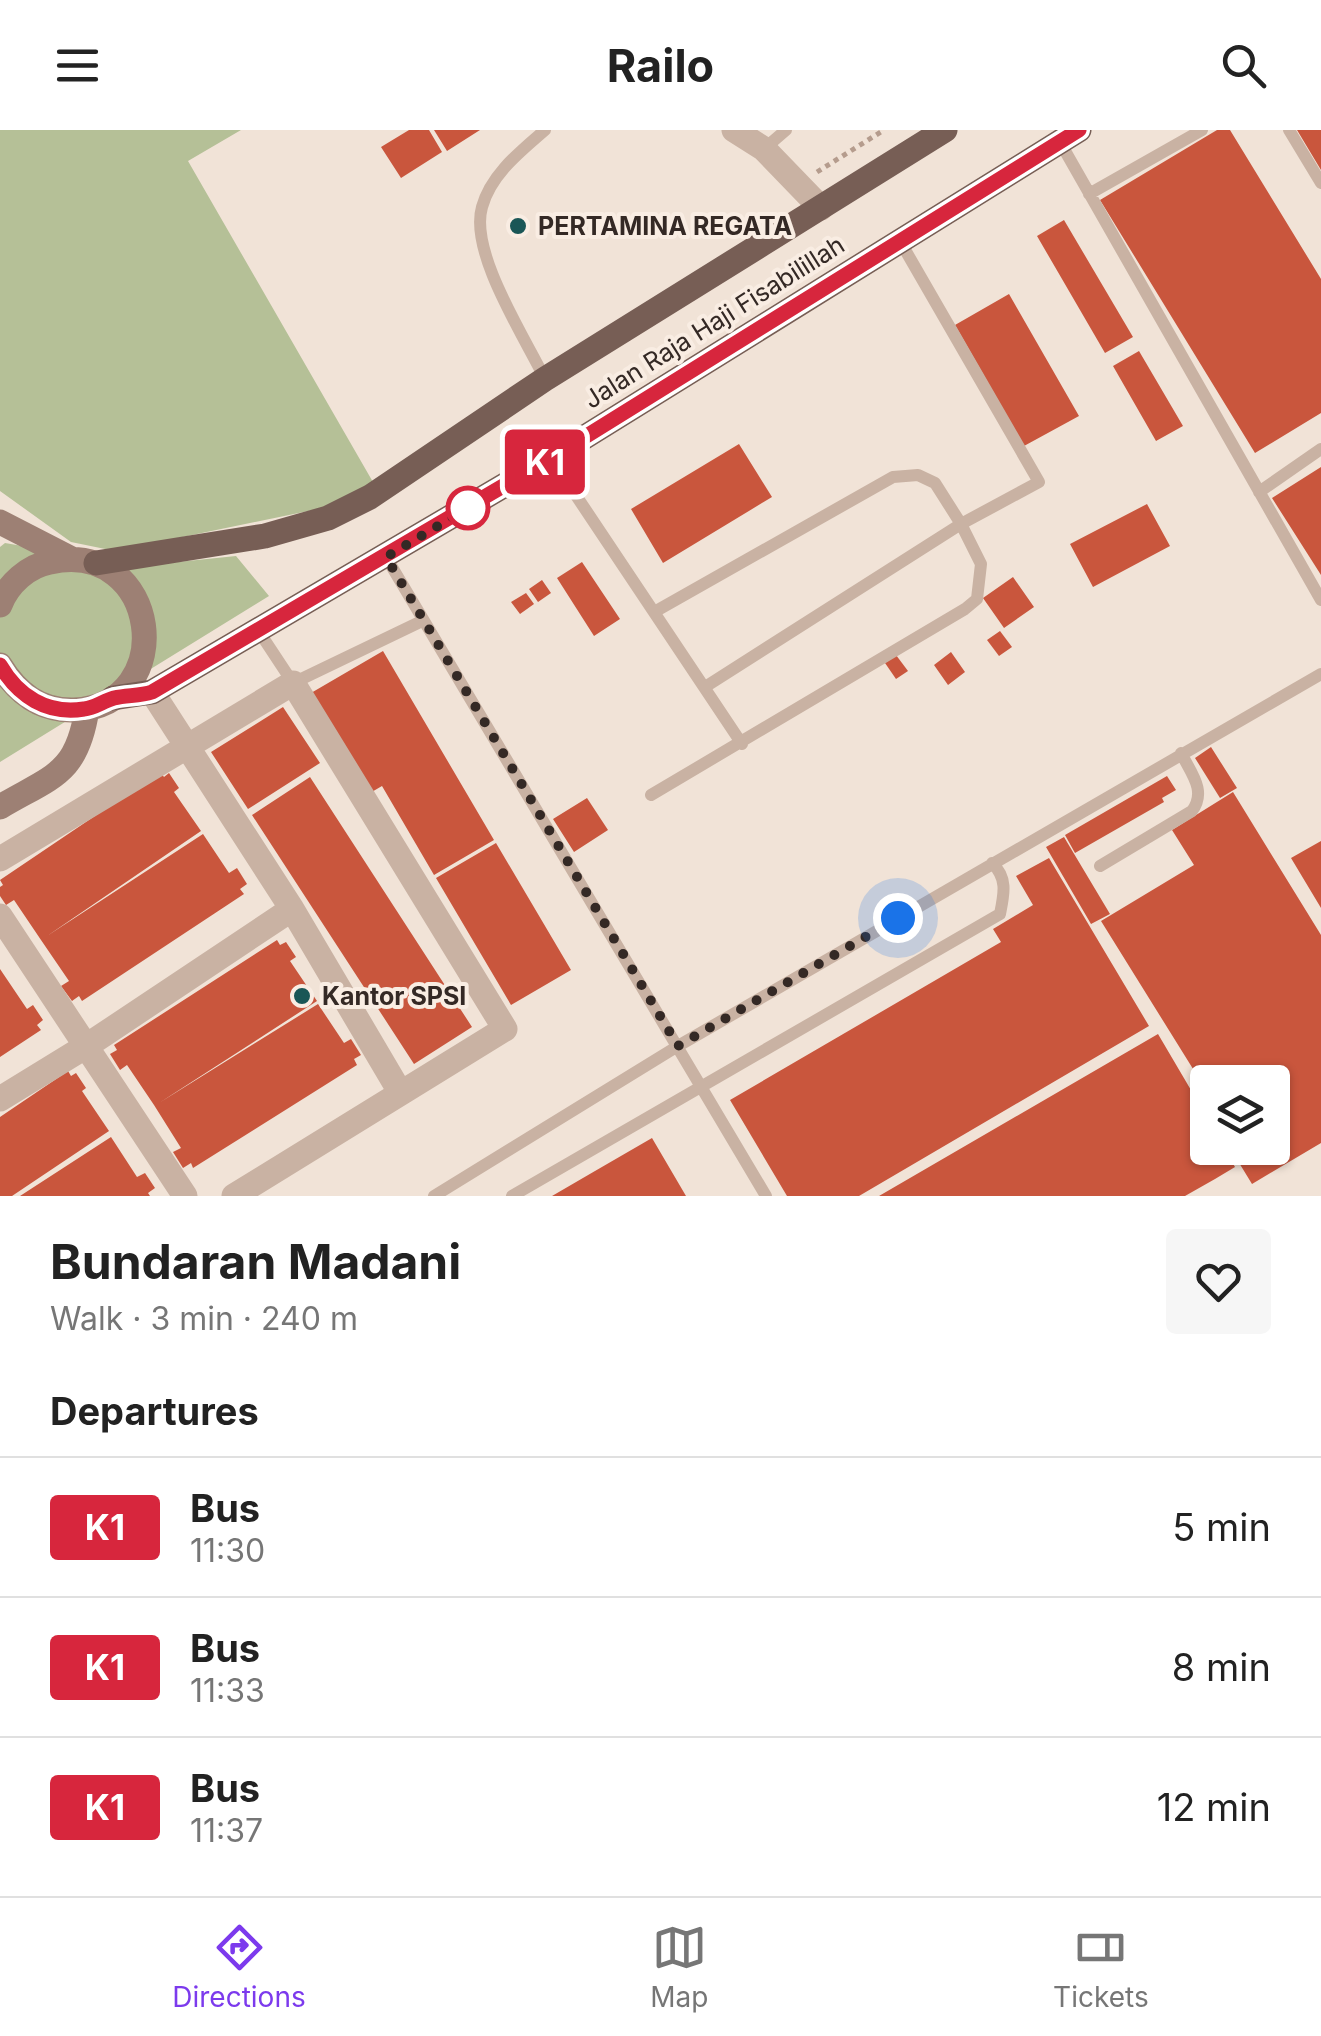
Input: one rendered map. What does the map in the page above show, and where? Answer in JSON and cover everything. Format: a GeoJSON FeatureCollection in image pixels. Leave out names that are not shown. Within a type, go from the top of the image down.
{"type":"FeatureCollection","features":[{"type":"Feature","properties":{"kind":"main road","name":"Jalan Raja Haji Fisabilillah"},"geometry":{"type":"LineString","coordinates":[[83,561],[265,536],[328,518],[370,497],[545,378],[945,130]]}},
{"type":"Feature","properties":{"kind":"main road","name":"Jalan Raja Haji Fisabilillah"},"geometry":{"type":"LineString","coordinates":[[113,698],[152,692],[386,557],[1070,136]]}},
{"type":"Feature","properties":{"kind":"main road"},"geometry":{"type":"LineString","coordinates":[[0,522],[120,577],[137,599],[146,625],[144,653],[133,678],[113,698],[87,709],[60,710],[33,702],[12,684],[0,665]]}},
{"type":"Feature","properties":{"kind":"main road"},"geometry":{"type":"LineString","coordinates":[[0,605],[4,594],[22,575],[45,562],[83,561]]}},
{"type":"Feature","properties":{"kind":"main road"},"geometry":{"type":"LineString","coordinates":[[0,807],[62,770],[76,755],[87,709]]}},
{"type":"Feature","properties":{"kind":"street"},"geometry":{"type":"LineString","coordinates":[[734,130],[764,149],[821,208]]}},
{"type":"Feature","properties":{"kind":"street"},"geometry":{"type":"LineString","coordinates":[[0,860],[293,683],[505,1029],[234,1196]]}},
{"type":"Feature","properties":{"kind":"street"},"geometry":{"type":"LineString","coordinates":[[152,692],[292,908],[400,1092]]}},
{"type":"Feature","properties":{"kind":"street"},"geometry":{"type":"LineString","coordinates":[[0,1099],[292,908]]}},
{"type":"Feature","properties":{"kind":"street"},"geometry":{"type":"LineString","coordinates":[[0,916],[185,1196]]}},
{"type":"Feature","properties":{"kind":"lane"},"geometry":{"type":"LineString","coordinates":[[545,130],[506,164],[482,204],[478,232],[484,256],[545,378]]}},
{"type":"Feature","properties":{"kind":"lane"},"geometry":{"type":"LineString","coordinates":[[764,149],[786,130]]}},
{"type":"Feature","properties":{"kind":"lane"},"geometry":{"type":"LineString","coordinates":[[1090,194],[1202,130]]}},
{"type":"Feature","properties":{"kind":"lane"},"geometry":{"type":"LineString","coordinates":[[1289,130],[1321,184]]}},
{"type":"Feature","properties":{"kind":"lane"},"geometry":{"type":"LineString","coordinates":[[1070,136],[1090,194],[1321,600]]}},
{"type":"Feature","properties":{"kind":"lane"},"geometry":{"type":"LineString","coordinates":[[704,687],[961,524],[1039,482],[900,241]]}},
{"type":"Feature","properties":{"kind":"lane"},"geometry":{"type":"LineString","coordinates":[[1259,492],[1321,449]]}},
{"type":"Feature","properties":{"kind":"lane"},"geometry":{"type":"LineString","coordinates":[[551,458],[742,744]]}},
{"type":"Feature","properties":{"kind":"lane"},"geometry":{"type":"LineString","coordinates":[[651,795],[965,610],[977,599],[981,564],[935,482],[918,476],[893,477],[656,612]]}},
{"type":"Feature","properties":{"kind":"lane"},"geometry":{"type":"LineString","coordinates":[[386,557],[766,1196]]}},
{"type":"Feature","properties":{"kind":"lane"},"geometry":{"type":"LineString","coordinates":[[258,630],[293,683],[422,620]]}},
{"type":"Feature","properties":{"kind":"lane"},"geometry":{"type":"LineString","coordinates":[[434,1196],[678,1046],[1321,674]]}},
{"type":"Feature","properties":{"kind":"lane"},"geometry":{"type":"LineString","coordinates":[[1100,866],[1192,810],[1200,801],[1200,789],[1181,754]]}},
{"type":"Feature","properties":{"kind":"lane"},"geometry":{"type":"LineString","coordinates":[[512,1196],[1000,914],[1005,892],[1002,872],[992,863]]}},
{"type":"Feature","properties":{"kind":"path"},"geometry":{"type":"LineString","coordinates":[[798,184],[884,130]]}},
{"type":"Feature","properties":{"kind":"green space"},"geometry":{"type":"Polygon","coordinates":[[[0,130],[241,130],[188,161],[381,496],[115,551],[71,542],[0,491],[0,130]]]}},
{"type":"Feature","properties":{"kind":"green space"},"geometry":{"type":"Polygon","coordinates":[[[5,543],[139,566],[236,556],[269,596],[0,762],[0,547],[5,543]]]}},
{"type":"Feature","properties":{"kind":"building"},"geometry":{"type":"Polygon","coordinates":[[[409,130],[429,130],[442,152],[401,178],[381,147],[409,130]]]}},
{"type":"Feature","properties":{"kind":"building"},"geometry":{"type":"Polygon","coordinates":[[[434,130],[480,130],[447,151],[434,130]]]}},
{"type":"Feature","properties":{"kind":"building"},"geometry":{"type":"Polygon","coordinates":[[[1217,130],[1230,130],[1321,279],[1321,413],[1255,453],[1100,200],[1217,130]]]}},
{"type":"Feature","properties":{"kind":"building"},"geometry":{"type":"Polygon","coordinates":[[[1297,130],[1321,130],[1321,170],[1297,130]]]}},
{"type":"Feature","properties":{"kind":"building"},"geometry":{"type":"Polygon","coordinates":[[[1064,220],[1133,337],[1105,353],[1037,236],[1064,220]]]}},
{"type":"Feature","properties":{"kind":"building"},"geometry":{"type":"Polygon","coordinates":[[[1009,294],[1079,416],[1024,446],[955,325],[1009,294]]]}},
{"type":"Feature","properties":{"kind":"building"},"geometry":{"type":"Polygon","coordinates":[[[1139,351],[1183,426],[1156,441],[1113,366],[1139,351]]]}},
{"type":"Feature","properties":{"kind":"building"},"geometry":{"type":"Polygon","coordinates":[[[739,444],[772,497],[663,563],[631,509],[739,444]]]}},
{"type":"Feature","properties":{"kind":"building"},"geometry":{"type":"Polygon","coordinates":[[[1321,467],[1321,575],[1272,498],[1321,467]]]}},
{"type":"Feature","properties":{"kind":"building"},"geometry":{"type":"Polygon","coordinates":[[[1147,504],[1170,546],[1093,587],[1070,544],[1147,504]]]}},
{"type":"Feature","properties":{"kind":"building"},"geometry":{"type":"Polygon","coordinates":[[[582,562],[620,619],[594,636],[557,578],[582,562]]]}},
{"type":"Feature","properties":{"kind":"building"},"geometry":{"type":"Polygon","coordinates":[[[1013,577],[1034,607],[1004,628],[983,598],[1013,577]]]}},
{"type":"Feature","properties":{"kind":"building"},"geometry":{"type":"Polygon","coordinates":[[[542,580],[551,593],[538,602],[529,589],[542,580]]]}},
{"type":"Feature","properties":{"kind":"building"},"geometry":{"type":"Polygon","coordinates":[[[526,593],[534,604],[520,614],[511,602],[526,593]]]}},
{"type":"Feature","properties":{"kind":"building"},"geometry":{"type":"Polygon","coordinates":[[[1000,631],[1012,647],[999,656],[987,640],[1000,631]]]}},
{"type":"Feature","properties":{"kind":"building"},"geometry":{"type":"Polygon","coordinates":[[[383,651],[494,840],[434,875],[382,786],[370,793],[311,693],[383,651]]]}},
{"type":"Feature","properties":{"kind":"building"},"geometry":{"type":"Polygon","coordinates":[[[951,652],[965,672],[948,685],[934,665],[951,652]]]}},
{"type":"Feature","properties":{"kind":"building"},"geometry":{"type":"Polygon","coordinates":[[[896,655],[908,671],[896,679],[885,663],[896,655]]]}},
{"type":"Feature","properties":{"kind":"building"},"geometry":{"type":"Polygon","coordinates":[[[283,707],[320,763],[248,809],[211,752],[283,707]]]}},
{"type":"Feature","properties":{"kind":"building"},"geometry":{"type":"Polygon","coordinates":[[[1211,747],[1237,788],[1220,798],[1195,758],[1211,747]]]}},
{"type":"Feature","properties":{"kind":"building"},"geometry":{"type":"Polygon","coordinates":[[[160,772],[164,777],[169,773],[179,788],[174,792],[201,831],[47,936],[203,834],[229,873],[237,868],[247,884],[240,889],[244,894],[82,1001],[79,996],[72,1001],[61,986],[69,981],[14,900],[6,905],[0,896],[0,880],[160,772]]]}},
{"type":"Feature","properties":{"kind":"building"},"geometry":{"type":"Polygon","coordinates":[[[1167,776],[1176,790],[1162,798],[1164,802],[1075,853],[1065,835],[1167,776]]]}},
{"type":"Feature","properties":{"kind":"building"},"geometry":{"type":"Polygon","coordinates":[[[310,777],[472,1027],[414,1064],[252,815],[310,777]]]}},
{"type":"Feature","properties":{"kind":"building"},"geometry":{"type":"Polygon","coordinates":[[[1233,792],[1321,935],[1321,1143],[1290,1161],[1290,1065],[1191,1065],[1101,921],[1194,865],[1172,830],[1233,792]]]}},
{"type":"Feature","properties":{"kind":"building"},"geometry":{"type":"Polygon","coordinates":[[[587,798],[608,830],[574,852],[553,819],[587,798]]]}},
{"type":"Feature","properties":{"kind":"building"},"geometry":{"type":"Polygon","coordinates":[[[1064,837],[1110,914],[1091,924],[1046,847],[1064,837]]]}},
{"type":"Feature","properties":{"kind":"building"},"geometry":{"type":"Polygon","coordinates":[[[1321,841],[1321,908],[1291,858],[1321,841]]]}},
{"type":"Feature","properties":{"kind":"building"},"geometry":{"type":"Polygon","coordinates":[[[496,843],[571,970],[511,1005],[436,878],[496,843]]]}},
{"type":"Feature","properties":{"kind":"building"},"geometry":{"type":"Polygon","coordinates":[[[1049,858],[1149,1026],[859,1196],[787,1196],[730,1100],[1001,942],[993,929],[1033,905],[1016,876],[1049,858]]]}},
{"type":"Feature","properties":{"kind":"building"},"geometry":{"type":"Polygon","coordinates":[[[277,940],[280,945],[286,942],[296,957],[290,961],[317,1001],[159,1103],[318,1004],[344,1043],[351,1039],[361,1055],[354,1059],[357,1065],[193,1168],[191,1163],[183,1168],[173,1152],[181,1148],[154,1105],[127,1065],[120,1070],[110,1054],[117,1050],[114,1045],[277,940]]]}},
{"type":"Feature","properties":{"kind":"building"},"geometry":{"type":"Polygon","coordinates":[[[0,969],[27,1009],[33,1005],[43,1020],[37,1025],[41,1030],[0,1057],[0,969]]]}},
{"type":"Feature","properties":{"kind":"building"},"geometry":{"type":"Polygon","coordinates":[[[1158,1034],[1190,1088],[1190,1165],[1235,1167],[1185,1196],[879,1196],[1158,1034]]]}},
{"type":"Feature","properties":{"kind":"building"},"geometry":{"type":"Polygon","coordinates":[[[68,1071],[71,1076],[76,1073],[86,1088],[82,1091],[109,1131],[12,1196],[0,1196],[0,1117],[68,1071]]]}},
{"type":"Feature","properties":{"kind":"building"},"geometry":{"type":"Polygon","coordinates":[[[111,1137],[137,1177],[145,1173],[155,1188],[148,1193],[150,1196],[20,1196],[111,1137]]]}},
{"type":"Feature","properties":{"kind":"building"},"geometry":{"type":"Polygon","coordinates":[[[652,1138],[686,1196],[552,1196],[595,1171],[652,1138]]]}},
{"type":"Feature","properties":{"kind":"building"},"geometry":{"type":"Polygon","coordinates":[[[1240,1165],[1284,1165],[1252,1184],[1240,1165]]]}},
{"type":"Feature","properties":{"kind":"bus line","name":"K1"},"geometry":{"type":"LineString","coordinates":[[0,665],[12,684],[33,702],[60,710],[87,709],[113,698],[152,692],[551,458],[1079,130]]}},
{"type":"Feature","properties":{"kind":"place","name":"PERTAMINA REGATA"},"geometry":{"type":"Point","coordinates":[518,226]}},
{"type":"Feature","properties":{"kind":"place","name":"Kantor SPSI"},"geometry":{"type":"Point","coordinates":[302,996]}},
{"type":"Feature","properties":{"kind":"route"},"geometry":{"type":"LineString","coordinates":[[468,508],[386,557],[678,1046],[898,918]]}}]}
